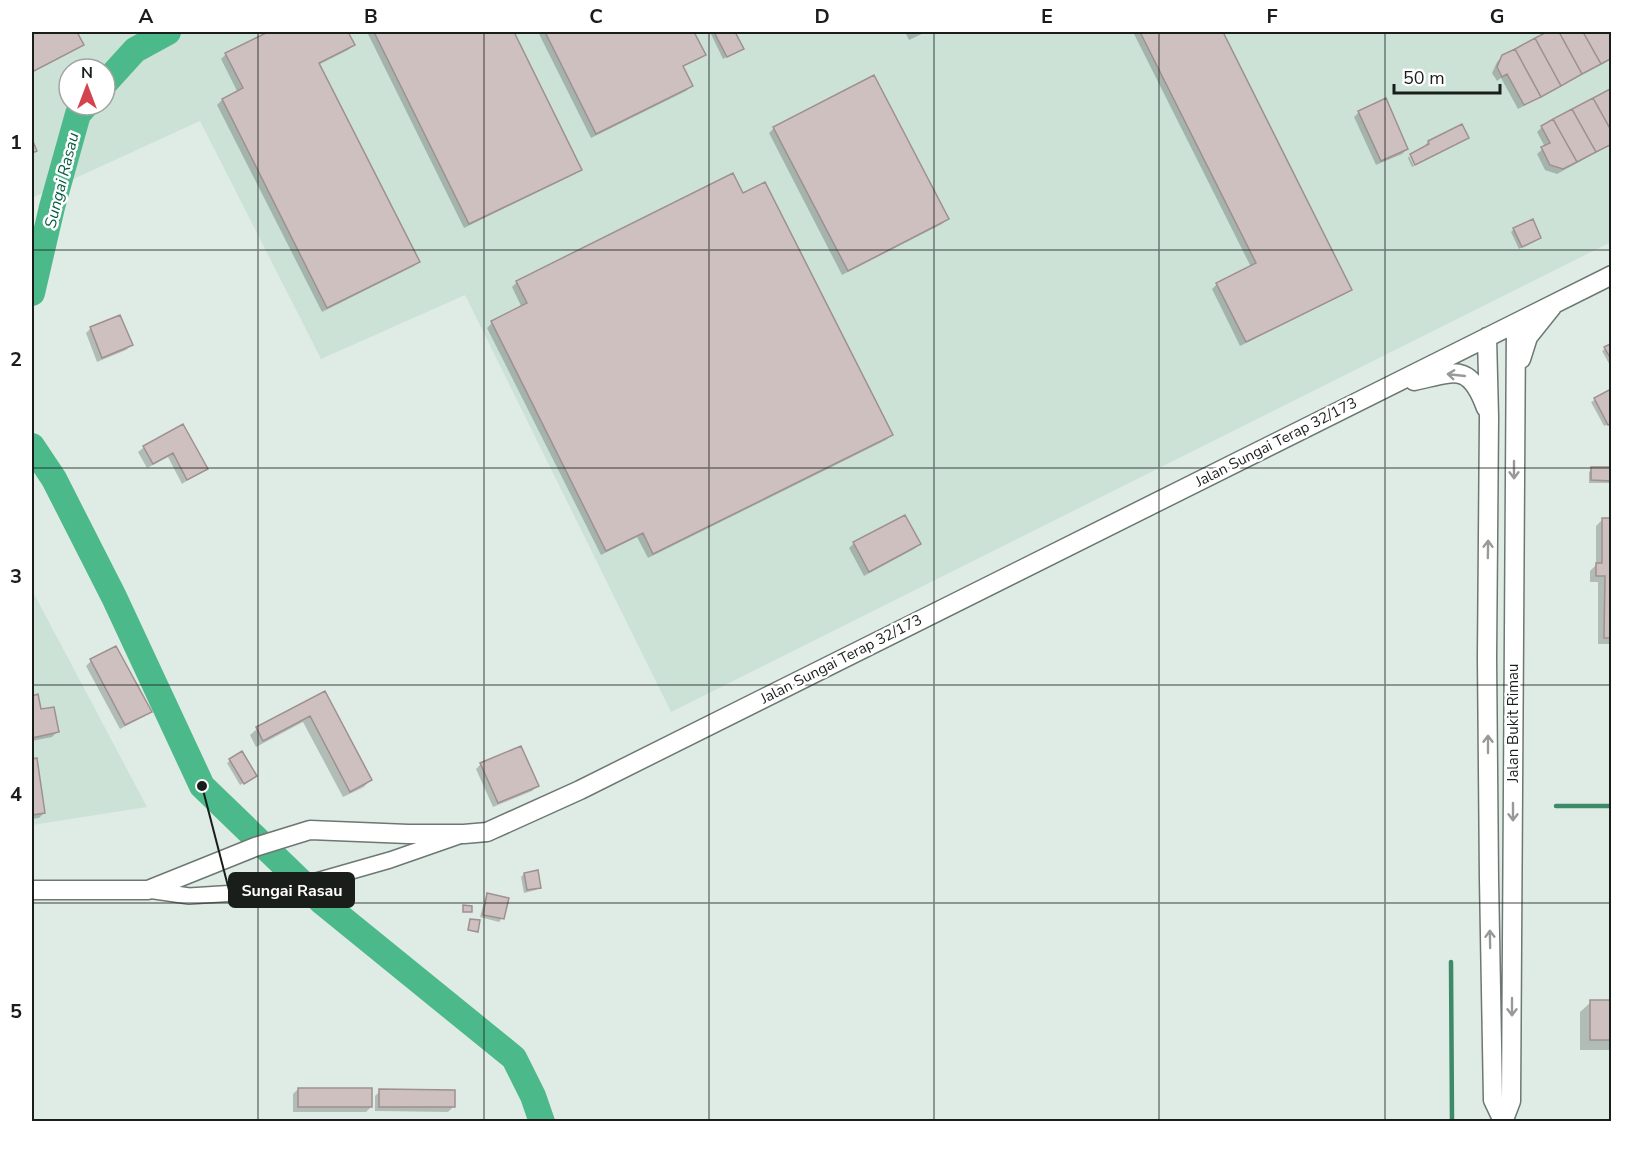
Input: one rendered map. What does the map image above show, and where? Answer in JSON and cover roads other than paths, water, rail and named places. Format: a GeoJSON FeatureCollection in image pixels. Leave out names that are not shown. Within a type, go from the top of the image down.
{"type":"FeatureCollection","features":[{"type":"Feature","properties":{"kind":"street","name":"Jalan Sungai Terap 32/173"},"geometry":{"type":"LineString","coordinates":[[32,890],[148,890],[255,847],[310,830],[464,834],[487,832],[580,790],[1611,275]]}},
{"type":"Feature","properties":{"kind":"street"},"geometry":{"type":"LineString","coordinates":[[1515,412],[1524,346],[1528,337],[1555,303]]}},
{"type":"Feature","properties":{"kind":"street","name":"Jalan Bukit Rimau"},"geometry":{"type":"LineString","coordinates":[[1503,1121],[1511,1101],[1516,322]]}},
{"type":"Feature","properties":{"kind":"street","name":"Jalan Bukit Rimau"},"geometry":{"type":"LineString","coordinates":[[1488,337],[1487,658],[1490,949],[1493,1100],[1503,1121]]}},
{"type":"Feature","properties":{"kind":"street"},"geometry":{"type":"LineString","coordinates":[[1389,386],[1445,374],[1461,374],[1473,382],[1481,393],[1489,417]]}},
{"type":"Feature","properties":{"kind":"street"},"geometry":{"type":"LineString","coordinates":[[148,890],[189,896],[285,890],[327,879],[464,834]]}},
{"type":"Feature","properties":{"kind":"waterway","name":"Sungai Rasau"},"geometry":{"type":"LineString","coordinates":[[117,70],[135,50],[168,32]]}},
{"type":"Feature","properties":{"kind":"waterway","name":"Sungai Rasau"},"geometry":{"type":"LineString","coordinates":[[32,293],[52,207],[77,117]]}},
{"type":"Feature","properties":{"kind":"waterway","name":"Sungai Rasau"},"geometry":{"type":"LineString","coordinates":[[32,446],[54,479],[114,597],[202,786],[322,902],[514,1058],[533,1096],[542,1122]]}},
{"type":"Feature","properties":{"kind":"waterway"},"geometry":{"type":"LineString","coordinates":[[1556,806],[1612,806]]}},
{"type":"Feature","properties":{"kind":"waterway"},"geometry":{"type":"LineString","coordinates":[[1451,962],[1452,1122]]}},
{"type":"Feature","properties":{"kind":"place","name":"Sungai Rasau"},"geometry":{"type":"Point","coordinates":[202,786]}}]}
